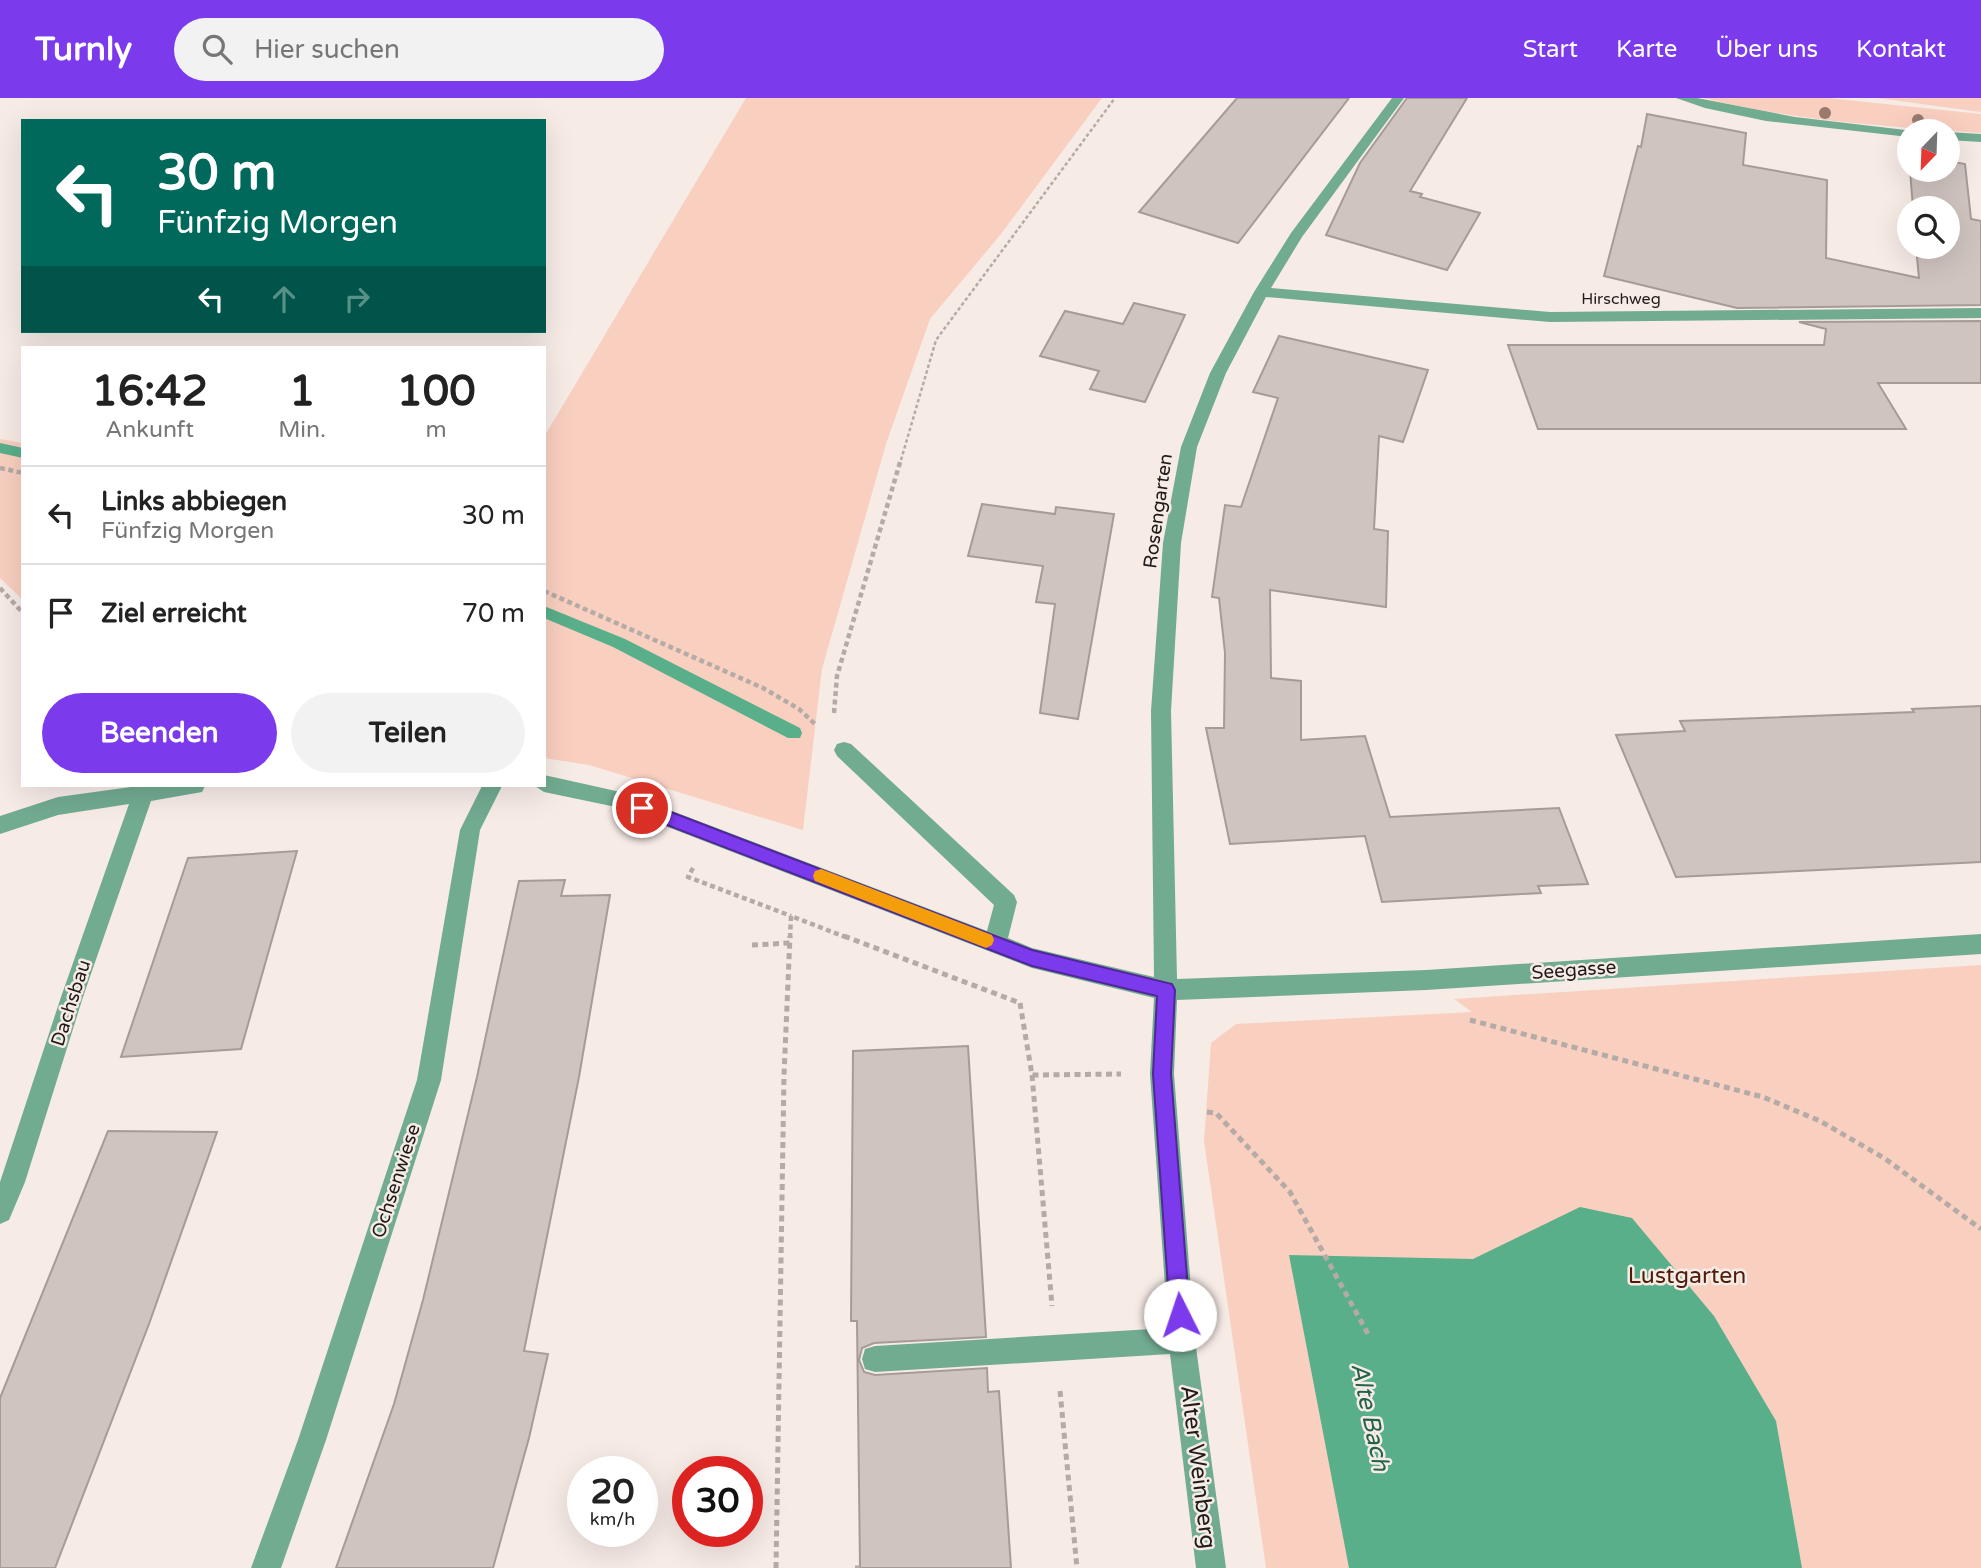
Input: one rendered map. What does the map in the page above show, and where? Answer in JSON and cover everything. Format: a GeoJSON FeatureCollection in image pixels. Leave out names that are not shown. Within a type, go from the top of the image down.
{"type":"FeatureCollection","features":[{"type":"Feature","properties":{"kind":"street","name":"Rosengarten"},"geometry":{"type":"LineString","coordinates":[[1166,990],[1161,711],[1172,543],[1189,447],[1218,373],[1261,292],[1296,236],[1398,98]]}},
{"type":"Feature","properties":{"kind":"street"},"geometry":{"type":"LineString","coordinates":[[1682,98],[1716,108],[1820,125],[1897,132]]}},
{"type":"Feature","properties":{"kind":"street"},"geometry":{"type":"LineString","coordinates":[[1960,137],[1981,138]]}},
{"type":"Feature","properties":{"kind":"street","name":"Hirschweg"},"geometry":{"type":"LineString","coordinates":[[1261,292],[1550,317],[1981,313]]}},
{"type":"Feature","properties":{"kind":"street"},"geometry":{"type":"LineString","coordinates":[[838,745],[1006,902],[995,944]]}},
{"type":"Feature","properties":{"kind":"street","name":"Seegasse"},"geometry":{"type":"LineString","coordinates":[[546,783],[630,804],[1032,958],[1166,990],[1426,980],[1981,944]]}},
{"type":"Feature","properties":{"kind":"street"},"geometry":{"type":"LineString","coordinates":[[0,825],[58,806],[189,787]]}},
{"type":"Feature","properties":{"kind":"street","name":"Ochsenwiese"},"geometry":{"type":"LineString","coordinates":[[266,1568],[312,1440],[429,1080],[470,830],[492,787]]}},
{"type":"Feature","properties":{"kind":"street","name":"Dachsbau"},"geometry":{"type":"LineString","coordinates":[[0,1212],[13,1182],[72,997],[143,795]]}},
{"type":"Feature","properties":{"kind":"street","name":"Alter Weinberg"},"geometry":{"type":"LineString","coordinates":[[1166,990],[1162,1074],[1164,1109],[1182,1340],[1211,1568]]}},
{"type":"Feature","properties":{"kind":"street"},"geometry":{"type":"LineString","coordinates":[[875,1359],[1182,1340]]}},
{"type":"Feature","properties":{"kind":"path"},"geometry":{"type":"LineString","coordinates":[[838,745],[837,676],[936,340],[1115,98]]}},
{"type":"Feature","properties":{"kind":"path"},"geometry":{"type":"LineString","coordinates":[[0,468],[21,473]]}},
{"type":"Feature","properties":{"kind":"path"},"geometry":{"type":"LineString","coordinates":[[0,588],[21,611]]}},
{"type":"Feature","properties":{"kind":"path"},"geometry":{"type":"LineString","coordinates":[[546,592],[763,688],[799,709],[838,745]]}},
{"type":"Feature","properties":{"kind":"path"},"geometry":{"type":"LineString","coordinates":[[776,1568],[784,1075],[791,916],[1020,1003]]}},
{"type":"Feature","properties":{"kind":"path"},"geometry":{"type":"LineString","coordinates":[[752,945],[790,943]]}},
{"type":"Feature","properties":{"kind":"path"},"geometry":{"type":"LineString","coordinates":[[1032,958],[1020,1003],[1032,1075],[1162,1074]]}},
{"type":"Feature","properties":{"kind":"path"},"geometry":{"type":"LineString","coordinates":[[1426,980],[1433,1001],[1449,1014],[1763,1097],[1821,1121],[1884,1158],[1981,1230]]}},
{"type":"Feature","properties":{"kind":"path"},"geometry":{"type":"LineString","coordinates":[[1164,1109],[1216,1113],[1262,1161],[1290,1192],[1368,1334]]}},
{"type":"Feature","properties":{"kind":"green space"},"geometry":{"type":"Polygon","coordinates":[[[746,98],[1102,98],[1001,234],[930,319],[886,444],[822,669],[803,830],[589,765],[546,758],[546,434],[746,98]]]}},
{"type":"Feature","properties":{"kind":"green space"},"geometry":{"type":"Polygon","coordinates":[[[1703,98],[1828,98],[1981,114],[1981,133],[1960,131],[1960,119],[1897,119],[1897,127],[1738,106],[1703,98]]]}},
{"type":"Feature","properties":{"kind":"green space"},"geometry":{"type":"Polygon","coordinates":[[[1877,98],[1981,98],[1981,112],[1877,98]]]}},
{"type":"Feature","properties":{"kind":"green space"},"geometry":{"type":"Polygon","coordinates":[[[0,439],[21,443],[21,598],[0,578],[0,439]]]}},
{"type":"Feature","properties":{"kind":"green space","name":"Lustgarten"},"geometry":{"type":"Polygon","coordinates":[[[1981,965],[1981,1568],[1266,1568],[1204,1141],[1211,1043],[1236,1024],[1472,1012],[1454,999],[1981,965]]]}},
{"type":"Feature","properties":{"kind":"water","name":"Alte Bach"},"geometry":{"type":"Polygon","coordinates":[[[1580,1207],[1632,1218],[1714,1316],[1776,1421],[1802,1568],[1349,1568],[1289,1255],[1473,1259],[1580,1207]]]}},
{"type":"Feature","properties":{"kind":"building"},"geometry":{"type":"Polygon","coordinates":[[[1237,98],[1349,98],[1238,243],[1139,212],[1237,98]]]}},
{"type":"Feature","properties":{"kind":"building"},"geometry":{"type":"Polygon","coordinates":[[[1407,98],[1467,98],[1410,191],[1422,194],[1420,197],[1480,213],[1447,270],[1326,235],[1360,163],[1407,98]]]}},
{"type":"Feature","properties":{"kind":"building"},"geometry":{"type":"Polygon","coordinates":[[[1647,114],[1746,133],[1743,165],[1827,180],[1826,258],[1919,278],[1917,259],[1960,259],[1960,196],[1912,196],[1911,182],[1960,182],[1960,163],[1965,164],[1971,219],[1981,221],[1981,305],[1737,308],[1604,276],[1638,146],[1641,147],[1647,114]]]}},
{"type":"Feature","properties":{"kind":"building"},"geometry":{"type":"Polygon","coordinates":[[[1134,303],[1185,315],[1145,402],[1090,389],[1099,371],[1040,356],[1065,311],[1123,324],[1134,303]]]}},
{"type":"Feature","properties":{"kind":"building"},"geometry":{"type":"Polygon","coordinates":[[[1981,321],[1981,383],[1878,383],[1906,429],[1538,429],[1508,345],[1824,345],[1826,329],[1799,322],[1981,321]]]}},
{"type":"Feature","properties":{"kind":"building"},"geometry":{"type":"Polygon","coordinates":[[[1279,336],[1428,370],[1403,442],[1379,436],[1374,529],[1388,531],[1386,607],[1270,590],[1271,678],[1301,681],[1301,740],[1365,736],[1390,817],[1559,808],[1588,884],[1538,886],[1541,893],[1382,902],[1365,836],[1230,844],[1206,728],[1224,728],[1225,653],[1219,598],[1212,597],[1225,505],[1241,507],[1278,398],[1253,392],[1279,336]]]}},
{"type":"Feature","properties":{"kind":"building"},"geometry":{"type":"Polygon","coordinates":[[[982,504],[1055,514],[1056,507],[1114,514],[1078,719],[1040,713],[1055,604],[1036,602],[1043,566],[968,556],[982,504]]]}},
{"type":"Feature","properties":{"kind":"building"},"geometry":{"type":"Polygon","coordinates":[[[1981,706],[1981,862],[1676,877],[1616,735],[1685,731],[1680,721],[1914,712],[1912,709],[1981,706]]]}},
{"type":"Feature","properties":{"kind":"building"},"geometry":{"type":"Polygon","coordinates":[[[297,851],[241,1049],[121,1057],[188,858],[297,851]]]}},
{"type":"Feature","properties":{"kind":"building"},"geometry":{"type":"Polygon","coordinates":[[[565,880],[561,896],[610,895],[579,1077],[524,1351],[548,1354],[529,1438],[493,1568],[336,1568],[394,1404],[423,1300],[477,1077],[519,881],[565,880]]]}},
{"type":"Feature","properties":{"kind":"building"},"geometry":{"type":"Polygon","coordinates":[[[968,1046],[986,1337],[874,1343],[862,1348],[859,1360],[864,1372],[875,1375],[987,1368],[988,1392],[999,1391],[1011,1568],[860,1568],[857,1321],[851,1321],[853,1051],[968,1046]]]}},
{"type":"Feature","properties":{"kind":"building"},"geometry":{"type":"Polygon","coordinates":[[[108,1131],[217,1132],[149,1324],[55,1568],[0,1568],[0,1398],[108,1131]]]}},
{"type":"Feature","properties":{"kind":"waterway"},"geometry":{"type":"LineString","coordinates":[[0,448],[21,453]]}},
{"type":"Feature","properties":{"kind":"waterway"},"geometry":{"type":"LineString","coordinates":[[546,613],[619,643],[794,733]]}},
{"type":"Feature","properties":{"kind":"slow traffic"},"geometry":{"type":"LineString","coordinates":[[821,876],[986,940]]}},
{"type":"Feature","properties":{"kind":"route"},"geometry":{"type":"LineString","coordinates":[[642,808],[1032,958],[1166,990],[1162,1074],[1180,1315]]}}]}
